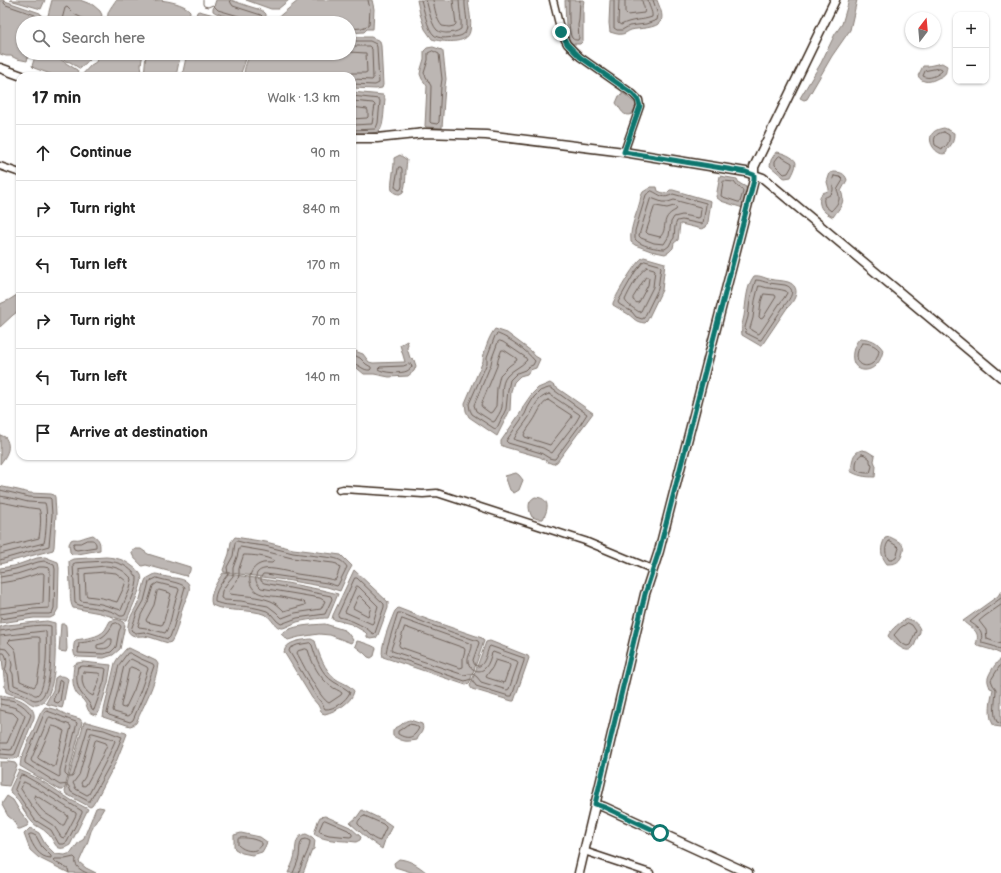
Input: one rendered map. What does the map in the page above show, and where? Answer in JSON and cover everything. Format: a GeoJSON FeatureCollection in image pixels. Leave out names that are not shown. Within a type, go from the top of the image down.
{"type":"FeatureCollection","features":[{"type":"Feature","properties":{"kind":"street"},"geometry":{"type":"LineString","coordinates":[[553,0],[561,32],[567,44],[580,57],[633,94],[638,100],[640,106],[624,152]]}},
{"type":"Feature","properties":{"kind":"street"},"geometry":{"type":"LineString","coordinates":[[579,873],[645,594],[659,551],[754,180],[754,167],[836,0]]}},
{"type":"Feature","properties":{"kind":"street"},"geometry":{"type":"LineString","coordinates":[[0,68],[16,74]]}},
{"type":"Feature","properties":{"kind":"street"},"geometry":{"type":"LineString","coordinates":[[356,138],[377,138],[425,133],[479,135],[624,152],[746,172],[763,178],[1001,377]]}},
{"type":"Feature","properties":{"kind":"street"},"geometry":{"type":"LineString","coordinates":[[0,166],[16,172]]}},
{"type":"Feature","properties":{"kind":"street"},"geometry":{"type":"LineString","coordinates":[[339,490],[423,494],[437,493],[585,541],[652,570]]}},
{"type":"Feature","properties":{"kind":"street"},"geometry":{"type":"LineString","coordinates":[[595,804],[748,873]]}},
{"type":"Feature","properties":{"kind":"street"},"geometry":{"type":"LineString","coordinates":[[584,851],[650,873]]}},
{"type":"Feature","properties":{"kind":"water"},"geometry":{"type":"Polygon","coordinates":[[[0,0],[40,13],[41,16],[16,16],[16,58],[0,54],[0,0]]]}},
{"type":"Feature","properties":{"kind":"water"},"geometry":{"type":"Polygon","coordinates":[[[10,0],[45,0],[41,9],[10,0]]]}},
{"type":"Feature","properties":{"kind":"water"},"geometry":{"type":"Polygon","coordinates":[[[52,0],[80,0],[93,5],[102,15],[102,16],[48,16],[52,0]]]}},
{"type":"Feature","properties":{"kind":"water"},"geometry":{"type":"Polygon","coordinates":[[[116,0],[154,0],[156,2],[157,0],[184,6],[190,11],[190,16],[108,16],[110,8],[116,0]]]}},
{"type":"Feature","properties":{"kind":"water"},"geometry":{"type":"Polygon","coordinates":[[[216,0],[231,0],[261,10],[266,14],[266,16],[226,16],[216,13],[213,9],[216,0]]]}},
{"type":"Feature","properties":{"kind":"water"},"geometry":{"type":"Polygon","coordinates":[[[246,0],[289,0],[278,9],[271,9],[246,0]]]}},
{"type":"Feature","properties":{"kind":"water"},"geometry":{"type":"Polygon","coordinates":[[[299,0],[372,0],[374,9],[373,29],[367,29],[364,32],[356,33],[356,16],[280,16],[299,0]]]}},
{"type":"Feature","properties":{"kind":"water"},"geometry":{"type":"Polygon","coordinates":[[[417,0],[468,0],[471,23],[468,35],[464,39],[454,41],[432,39],[425,29],[417,0]]]}},
{"type":"Feature","properties":{"kind":"water"},"geometry":{"type":"Polygon","coordinates":[[[565,0],[584,0],[583,41],[580,44],[571,44],[565,32],[565,0]]]}},
{"type":"Feature","properties":{"kind":"water"},"geometry":{"type":"Polygon","coordinates":[[[610,0],[657,0],[662,13],[662,19],[656,26],[631,30],[623,34],[610,32],[610,0]]]}},
{"type":"Feature","properties":{"kind":"water"},"geometry":{"type":"Polygon","coordinates":[[[849,0],[857,0],[850,30],[832,56],[807,99],[804,100],[800,98],[842,24],[849,0]]]}},
{"type":"Feature","properties":{"kind":"water"},"geometry":{"type":"Polygon","coordinates":[[[199,11],[218,16],[196,16],[199,11]]]}},
{"type":"Feature","properties":{"kind":"water"},"geometry":{"type":"Polygon","coordinates":[[[356,37],[371,37],[380,41],[383,85],[382,88],[376,89],[356,88],[356,72],[244,72],[247,60],[356,60],[356,37]]]}},
{"type":"Feature","properties":{"kind":"water"},"geometry":{"type":"Polygon","coordinates":[[[433,47],[442,50],[443,52],[446,79],[442,128],[425,126],[427,86],[420,74],[424,59],[424,51],[427,48],[433,47]]]}},
{"type":"Feature","properties":{"kind":"water"},"geometry":{"type":"Polygon","coordinates":[[[34,60],[61,60],[78,72],[45,72],[32,66],[34,60]]]}},
{"type":"Feature","properties":{"kind":"water"},"geometry":{"type":"Polygon","coordinates":[[[64,60],[89,60],[81,68],[64,60]]]}},
{"type":"Feature","properties":{"kind":"water"},"geometry":{"type":"Polygon","coordinates":[[[97,60],[142,60],[142,72],[85,72],[97,60]]]}},
{"type":"Feature","properties":{"kind":"water"},"geometry":{"type":"Polygon","coordinates":[[[145,60],[179,60],[177,72],[144,72],[145,60]]]}},
{"type":"Feature","properties":{"kind":"water"},"geometry":{"type":"Polygon","coordinates":[[[185,60],[246,60],[241,72],[183,72],[185,60]]]}},
{"type":"Feature","properties":{"kind":"water"},"geometry":{"type":"Polygon","coordinates":[[[942,63],[947,66],[944,75],[927,82],[920,79],[918,76],[923,66],[942,63]]]}},
{"type":"Feature","properties":{"kind":"water"},"geometry":{"type":"Polygon","coordinates":[[[356,92],[383,95],[385,99],[383,120],[380,130],[375,133],[356,134],[356,92]]]}},
{"type":"Feature","properties":{"kind":"water"},"geometry":{"type":"Polygon","coordinates":[[[622,92],[636,104],[632,114],[624,114],[616,103],[619,96],[622,95],[622,92]]]}},
{"type":"Feature","properties":{"kind":"water"},"geometry":{"type":"Polygon","coordinates":[[[944,128],[954,133],[954,136],[947,152],[942,154],[934,149],[930,139],[936,130],[944,128]]]}},
{"type":"Feature","properties":{"kind":"water"},"geometry":{"type":"Polygon","coordinates":[[[776,152],[788,155],[795,161],[796,167],[791,177],[783,177],[770,166],[771,160],[776,152]]]}},
{"type":"Feature","properties":{"kind":"water"},"geometry":{"type":"Polygon","coordinates":[[[400,155],[407,160],[405,185],[403,192],[396,194],[392,188],[394,158],[400,155]]]}},
{"type":"Feature","properties":{"kind":"water"},"geometry":{"type":"Polygon","coordinates":[[[830,173],[842,173],[847,180],[841,191],[843,199],[842,205],[833,217],[821,207],[820,196],[829,190],[827,182],[830,173]]]}},
{"type":"Feature","properties":{"kind":"water"},"geometry":{"type":"Polygon","coordinates":[[[720,176],[737,179],[739,183],[746,187],[747,191],[743,208],[721,201],[716,197],[720,176]]]}},
{"type":"Feature","properties":{"kind":"water"},"geometry":{"type":"Polygon","coordinates":[[[651,187],[657,187],[658,191],[663,193],[673,190],[711,201],[706,227],[702,229],[680,224],[678,240],[674,243],[673,248],[665,254],[651,251],[631,242],[631,230],[641,196],[643,192],[651,187]]]}},
{"type":"Feature","properties":{"kind":"water"},"geometry":{"type":"Polygon","coordinates":[[[644,257],[665,263],[662,290],[647,321],[642,323],[613,305],[613,303],[636,264],[644,257]]]}},
{"type":"Feature","properties":{"kind":"water"},"geometry":{"type":"Polygon","coordinates":[[[754,276],[788,282],[795,287],[796,291],[795,298],[762,345],[759,345],[742,335],[742,326],[749,285],[754,276]]]}},
{"type":"Feature","properties":{"kind":"water"},"geometry":{"type":"Polygon","coordinates":[[[16,296],[16,313],[0,327],[0,304],[16,296]]]}},
{"type":"Feature","properties":{"kind":"water"},"geometry":{"type":"Polygon","coordinates":[[[495,329],[507,333],[540,359],[536,368],[530,370],[527,374],[520,376],[514,382],[511,391],[510,410],[497,436],[469,417],[466,411],[465,403],[483,361],[489,340],[495,329]]]}},
{"type":"Feature","properties":{"kind":"water"},"geometry":{"type":"Polygon","coordinates":[[[860,338],[873,341],[883,350],[880,359],[871,369],[865,370],[855,366],[853,352],[856,343],[860,338]]]}},
{"type":"Feature","properties":{"kind":"water"},"geometry":{"type":"Polygon","coordinates":[[[407,341],[407,348],[410,358],[414,360],[416,366],[414,371],[408,376],[389,377],[364,374],[356,368],[356,351],[363,354],[369,362],[373,363],[405,362],[400,345],[407,341]]]}},
{"type":"Feature","properties":{"kind":"water"},"geometry":{"type":"Polygon","coordinates":[[[550,383],[593,413],[557,462],[553,464],[540,457],[501,445],[501,441],[531,395],[538,388],[550,383]]]}},
{"type":"Feature","properties":{"kind":"water"},"geometry":{"type":"Polygon","coordinates":[[[0,435],[5,437],[7,441],[8,451],[0,464],[0,435]]]}},
{"type":"Feature","properties":{"kind":"water"},"geometry":{"type":"Polygon","coordinates":[[[862,450],[875,456],[875,477],[862,476],[850,471],[854,456],[858,451],[862,450]]]}},
{"type":"Feature","properties":{"kind":"water"},"geometry":{"type":"Polygon","coordinates":[[[516,473],[523,480],[519,490],[514,493],[510,490],[505,476],[516,473]]]}},
{"type":"Feature","properties":{"kind":"water"},"geometry":{"type":"Polygon","coordinates":[[[0,486],[30,493],[54,495],[56,514],[53,550],[0,564],[0,486]]]}},
{"type":"Feature","properties":{"kind":"water"},"geometry":{"type":"Polygon","coordinates":[[[535,497],[543,499],[547,504],[543,519],[532,517],[529,503],[535,497]]]}},
{"type":"Feature","properties":{"kind":"water"},"geometry":{"type":"Polygon","coordinates":[[[93,535],[99,541],[100,550],[78,554],[72,554],[70,552],[69,544],[71,540],[93,535]]]}},
{"type":"Feature","properties":{"kind":"water"},"geometry":{"type":"Polygon","coordinates":[[[235,537],[266,542],[293,549],[341,555],[352,566],[340,591],[327,587],[285,580],[224,572],[223,570],[229,554],[231,542],[235,537]]]}},
{"type":"Feature","properties":{"kind":"water"},"geometry":{"type":"Polygon","coordinates":[[[890,537],[901,543],[903,546],[903,552],[898,562],[887,564],[883,558],[882,545],[885,538],[890,537]]]}},
{"type":"Feature","properties":{"kind":"water"},"geometry":{"type":"Polygon","coordinates":[[[141,549],[148,554],[190,567],[190,572],[186,576],[146,565],[142,566],[135,559],[132,553],[132,551],[141,549]]]}},
{"type":"Feature","properties":{"kind":"water"},"geometry":{"type":"Polygon","coordinates":[[[45,557],[58,562],[59,568],[58,609],[54,616],[50,618],[34,618],[0,623],[0,568],[14,566],[37,558],[45,557]]]}},
{"type":"Feature","properties":{"kind":"water"},"geometry":{"type":"Polygon","coordinates":[[[106,557],[123,560],[136,569],[141,575],[141,584],[127,620],[73,608],[72,605],[69,561],[73,559],[106,557]]]}},
{"type":"Feature","properties":{"kind":"water"},"geometry":{"type":"Polygon","coordinates":[[[354,570],[388,602],[388,608],[376,638],[370,639],[367,637],[365,632],[351,624],[332,619],[354,570]]]}},
{"type":"Feature","properties":{"kind":"water"},"geometry":{"type":"Polygon","coordinates":[[[223,573],[287,583],[338,594],[328,618],[300,621],[285,628],[280,628],[266,615],[225,609],[212,605],[212,593],[223,573]]]}},
{"type":"Feature","properties":{"kind":"water"},"geometry":{"type":"Polygon","coordinates":[[[155,574],[183,580],[189,585],[189,593],[183,606],[175,633],[171,642],[168,643],[144,636],[133,636],[129,632],[128,628],[128,623],[140,599],[146,579],[155,574]]]}},
{"type":"Feature","properties":{"kind":"water"},"geometry":{"type":"Polygon","coordinates":[[[1001,591],[1001,654],[978,646],[976,644],[977,636],[975,631],[963,621],[998,596],[1001,591]]]}},
{"type":"Feature","properties":{"kind":"water"},"geometry":{"type":"Polygon","coordinates":[[[398,608],[482,638],[484,641],[469,684],[466,685],[383,657],[382,648],[394,613],[398,608]]]}},
{"type":"Feature","properties":{"kind":"water"},"geometry":{"type":"Polygon","coordinates":[[[117,619],[125,625],[120,649],[113,655],[104,658],[75,656],[74,643],[76,640],[99,635],[105,630],[110,621],[117,619]]]}},
{"type":"Feature","properties":{"kind":"water"},"geometry":{"type":"Polygon","coordinates":[[[908,619],[916,624],[920,632],[912,648],[905,650],[892,641],[888,636],[896,626],[908,619]]]}},
{"type":"Feature","properties":{"kind":"water"},"geometry":{"type":"Polygon","coordinates":[[[47,621],[55,623],[54,669],[49,693],[44,701],[35,705],[21,697],[6,692],[0,647],[0,627],[47,621]]]}},
{"type":"Feature","properties":{"kind":"water"},"geometry":{"type":"Polygon","coordinates":[[[61,624],[65,624],[66,626],[66,652],[59,651],[61,624]]]}},
{"type":"Feature","properties":{"kind":"water"},"geometry":{"type":"Polygon","coordinates":[[[325,624],[344,630],[353,640],[351,643],[330,635],[319,634],[288,640],[281,634],[296,627],[325,624]]]}},
{"type":"Feature","properties":{"kind":"water"},"geometry":{"type":"Polygon","coordinates":[[[311,639],[315,641],[320,656],[328,671],[336,679],[354,691],[347,703],[334,711],[325,714],[322,713],[312,698],[284,652],[285,648],[291,643],[311,639]]]}},
{"type":"Feature","properties":{"kind":"water"},"geometry":{"type":"Polygon","coordinates":[[[357,641],[376,648],[374,656],[371,658],[368,657],[355,646],[357,641]]]}},
{"type":"Feature","properties":{"kind":"water"},"geometry":{"type":"Polygon","coordinates":[[[490,641],[528,656],[529,658],[514,701],[472,689],[470,686],[486,642],[490,641]]]}},
{"type":"Feature","properties":{"kind":"water"},"geometry":{"type":"Polygon","coordinates":[[[129,648],[156,661],[158,664],[155,679],[146,701],[136,723],[130,726],[103,717],[115,663],[126,649],[129,648]]]}},
{"type":"Feature","properties":{"kind":"water"},"geometry":{"type":"Polygon","coordinates":[[[1001,659],[1001,727],[994,726],[992,722],[990,708],[993,689],[990,688],[988,680],[991,670],[1001,659]]]}},
{"type":"Feature","properties":{"kind":"water"},"geometry":{"type":"Polygon","coordinates":[[[83,662],[111,665],[108,683],[99,712],[96,715],[89,712],[84,701],[77,694],[74,687],[74,665],[83,662]]]}},
{"type":"Feature","properties":{"kind":"water"},"geometry":{"type":"Polygon","coordinates":[[[58,676],[68,679],[62,708],[46,703],[53,690],[55,678],[58,676]]]}},
{"type":"Feature","properties":{"kind":"water"},"geometry":{"type":"Polygon","coordinates":[[[0,695],[13,697],[28,704],[33,710],[34,714],[34,718],[19,757],[14,759],[0,758],[0,695]]]}},
{"type":"Feature","properties":{"kind":"water"},"geometry":{"type":"Polygon","coordinates":[[[45,707],[80,719],[82,722],[65,788],[63,790],[60,790],[20,766],[21,759],[41,712],[45,707]]]}},
{"type":"Feature","properties":{"kind":"water"},"geometry":{"type":"Polygon","coordinates":[[[410,720],[422,724],[423,726],[417,740],[405,741],[393,736],[394,729],[410,720]]]}},
{"type":"Feature","properties":{"kind":"water"},"geometry":{"type":"Polygon","coordinates":[[[84,722],[127,734],[116,762],[96,800],[90,807],[66,794],[65,792],[84,722]]]}},
{"type":"Feature","properties":{"kind":"water"},"geometry":{"type":"Polygon","coordinates":[[[0,762],[15,763],[17,766],[9,786],[0,785],[0,762]]]}},
{"type":"Feature","properties":{"kind":"water"},"geometry":{"type":"Polygon","coordinates":[[[19,770],[88,809],[70,845],[65,848],[58,847],[45,831],[32,822],[17,799],[10,792],[19,770]]]}},
{"type":"Feature","properties":{"kind":"water"},"geometry":{"type":"Polygon","coordinates":[[[7,796],[13,800],[29,823],[27,826],[18,829],[13,820],[8,816],[2,805],[7,796]]]}},
{"type":"Feature","properties":{"kind":"water"},"geometry":{"type":"Polygon","coordinates":[[[96,808],[104,808],[92,828],[79,862],[86,868],[96,873],[69,873],[39,858],[30,850],[24,834],[30,828],[39,833],[45,844],[55,854],[65,855],[71,853],[79,842],[83,840],[96,808]]]}},
{"type":"Feature","properties":{"kind":"water"},"geometry":{"type":"Polygon","coordinates":[[[362,810],[392,826],[382,849],[350,823],[362,810]]]}},
{"type":"Feature","properties":{"kind":"water"},"geometry":{"type":"Polygon","coordinates":[[[325,816],[350,827],[361,837],[360,840],[356,842],[318,837],[314,834],[318,821],[320,817],[325,816]]]}},
{"type":"Feature","properties":{"kind":"water"},"geometry":{"type":"Polygon","coordinates":[[[241,833],[260,837],[267,842],[262,852],[252,855],[242,853],[235,849],[234,835],[241,833]]]}},
{"type":"Feature","properties":{"kind":"water"},"geometry":{"type":"Polygon","coordinates":[[[306,834],[315,840],[314,849],[312,850],[303,873],[288,873],[294,860],[297,840],[302,835],[306,834]]]}},
{"type":"Feature","properties":{"kind":"water"},"geometry":{"type":"Polygon","coordinates":[[[399,859],[414,864],[427,873],[414,873],[395,867],[394,863],[399,859]]]}},
{"type":"Feature","properties":{"kind":"route"},"geometry":{"type":"LineString","coordinates":[[561,32],[567,44],[580,57],[633,94],[638,100],[640,106],[624,152],[746,172],[754,175],[754,180],[659,551],[645,594],[595,804],[660,833]]}}]}
